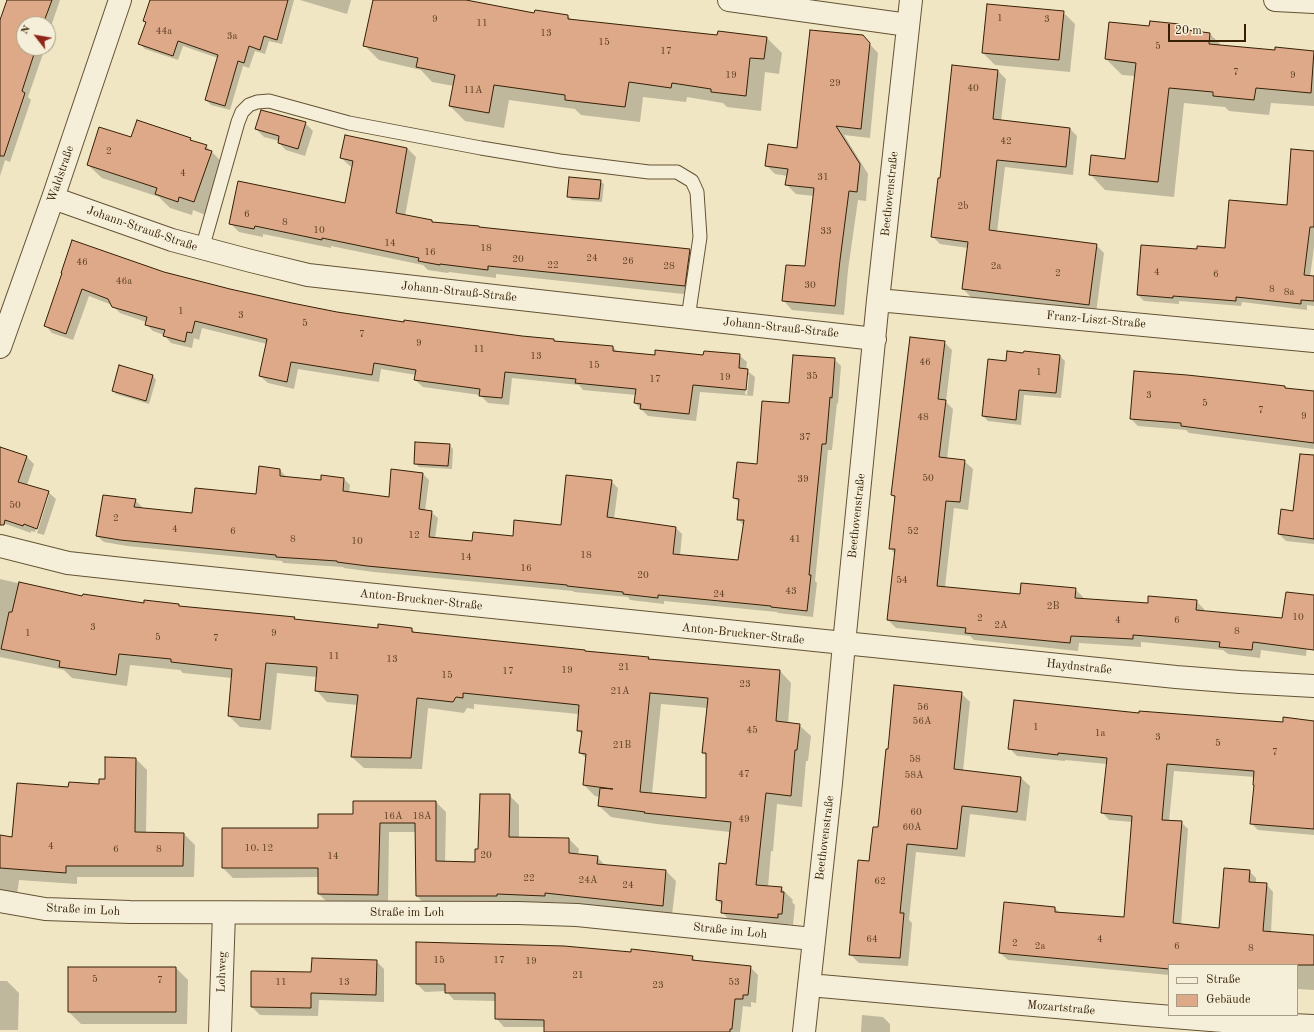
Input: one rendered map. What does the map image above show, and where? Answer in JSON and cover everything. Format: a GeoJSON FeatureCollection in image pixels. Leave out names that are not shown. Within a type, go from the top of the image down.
{"type":"FeatureCollection","features":[{"type":"Feature","properties":{"kind":"street","name":"Waldstraße"},"geometry":{"type":"LineString","coordinates":[[0,347],[53,198],[120,0]]}},
{"type":"Feature","properties":{"kind":"street"},"geometry":{"type":"LineString","coordinates":[[729,0],[908,25]]}},
{"type":"Feature","properties":{"kind":"street","name":"Beethovenstraße"},"geometry":{"type":"LineString","coordinates":[[804,1032],[831,783],[878,300],[910,0]]}},
{"type":"Feature","properties":{"kind":"street"},"geometry":{"type":"LineString","coordinates":[[1275,0],[1314,2]]}},
{"type":"Feature","properties":{"kind":"street","name":"Johann-Strauß-Straße"},"geometry":{"type":"LineString","coordinates":[[53,198],[132,227],[202,249],[308,275],[875,339]]}},
{"type":"Feature","properties":{"kind":"street","name":"Franz-Liszt-Straße"},"geometry":{"type":"LineString","coordinates":[[878,300],[1314,341]]}},
{"type":"Feature","properties":{"kind":"street","name":"Anton-Bruckner-Straße"},"geometry":{"type":"LineString","coordinates":[[0,546],[68,563],[844,644]]}},
{"type":"Feature","properties":{"kind":"street","name":"Haydnstraße"},"geometry":{"type":"LineString","coordinates":[[844,644],[1176,677],[1314,686]]}},
{"type":"Feature","properties":{"kind":"street","name":"Straße im Loh"},"geometry":{"type":"LineString","coordinates":[[0,901],[45,909],[130,912],[518,913],[576,915],[813,939]]}},
{"type":"Feature","properties":{"kind":"street","name":"Lohweg"},"geometry":{"type":"LineString","coordinates":[[220,1032],[224,913]]}},
{"type":"Feature","properties":{"kind":"street","name":"Mozartstraße"},"geometry":{"type":"LineString","coordinates":[[808,984],[1135,1014],[1248,1023],[1314,1026]]}},
{"type":"Feature","properties":{"kind":"lane"},"geometry":{"type":"LineString","coordinates":[[202,249],[242,112],[249,105],[257,102],[269,102],[349,123],[481,148],[604,167],[649,172],[677,172],[692,180],[697,192],[700,237],[688,318]]}},
{"type":"Feature","properties":{"kind":"building"},"geometry":{"type":"Polygon","coordinates":[[[7,0],[52,0],[46,16],[16,16],[16,56],[33,56],[22,91],[25,93],[4,156],[0,156],[0,20],[7,0]]]}},
{"type":"Feature","properties":{"kind":"building"},"geometry":{"type":"Polygon","coordinates":[[[150,0],[288,0],[277,40],[264,36],[260,50],[249,46],[244,63],[238,61],[225,106],[205,100],[218,55],[178,41],[173,56],[138,44],[146,22],[143,21],[150,0]]]}},
{"type":"Feature","properties":{"kind":"building"},"geometry":{"type":"Polygon","coordinates":[[[373,0],[466,0],[534,13],[535,10],[568,15],[568,19],[717,35],[718,31],[767,37],[764,59],[750,58],[746,96],[711,92],[711,89],[672,83],[671,88],[629,82],[625,107],[565,100],[565,95],[494,85],[489,113],[449,106],[455,75],[416,67],[418,58],[363,46],[373,0]]]}},
{"type":"Feature","properties":{"kind":"building"},"geometry":{"type":"Polygon","coordinates":[[[987,4],[1064,11],[1059,60],[982,53],[987,4]]]}},
{"type":"Feature","properties":{"kind":"building"},"geometry":{"type":"Polygon","coordinates":[[[1150,21],[1179,24],[1179,29],[1210,33],[1209,44],[1275,50],[1275,47],[1314,51],[1311,93],[1256,88],[1254,100],[1213,96],[1213,92],[1169,88],[1158,182],[1089,175],[1091,155],[1125,159],[1136,63],[1105,59],[1109,22],[1149,26],[1150,21]]]}},
{"type":"Feature","properties":{"kind":"building"},"geometry":{"type":"Polygon","coordinates":[[[810,30],[863,35],[870,43],[861,129],[836,126],[860,164],[857,192],[849,191],[835,306],[782,301],[786,265],[805,266],[814,188],[785,185],[788,169],[765,166],[768,144],[797,148],[810,30]]]}},
{"type":"Feature","properties":{"kind":"building"},"geometry":{"type":"Polygon","coordinates":[[[952,65],[998,70],[993,119],[1070,128],[1066,167],[997,160],[989,230],[1097,244],[1089,305],[962,289],[968,242],[931,237],[938,178],[940,178],[952,65]]]}},
{"type":"Feature","properties":{"kind":"building"},"geometry":{"type":"Polygon","coordinates":[[[261,110],[306,122],[298,149],[278,143],[279,136],[255,129],[261,110]]]}},
{"type":"Feature","properties":{"kind":"building"},"geometry":{"type":"Polygon","coordinates":[[[137,120],[191,138],[190,140],[207,145],[205,149],[212,151],[194,202],[179,197],[178,202],[155,194],[157,188],[87,165],[99,127],[131,137],[137,120]]]}},
{"type":"Feature","properties":{"kind":"building"},"geometry":{"type":"Polygon","coordinates":[[[345,135],[407,148],[396,213],[432,220],[432,222],[690,249],[685,286],[488,266],[488,270],[440,265],[418,261],[419,258],[322,238],[322,240],[255,226],[254,229],[229,224],[238,181],[345,203],[353,161],[340,158],[345,135]]]}},
{"type":"Feature","properties":{"kind":"building"},"geometry":{"type":"Polygon","coordinates":[[[1291,149],[1314,151],[1314,227],[1310,227],[1304,275],[1314,276],[1314,301],[1301,300],[1301,304],[1236,297],[1236,301],[1137,295],[1141,245],[1197,249],[1197,246],[1225,248],[1229,200],[1287,205],[1291,149]]]}},
{"type":"Feature","properties":{"kind":"building"},"geometry":{"type":"Polygon","coordinates":[[[569,177],[601,180],[599,199],[567,197],[569,177]]]}},
{"type":"Feature","properties":{"kind":"building"},"geometry":{"type":"Polygon","coordinates":[[[72,240],[164,272],[230,289],[337,312],[404,322],[404,320],[554,339],[554,341],[613,346],[613,351],[655,355],[655,350],[703,355],[704,351],[740,354],[739,368],[748,369],[746,390],[693,385],[689,414],[640,409],[641,404],[634,403],[636,389],[575,383],[576,379],[505,372],[502,398],[479,396],[480,389],[414,380],[416,370],[374,363],[372,375],[291,362],[287,382],[259,376],[267,339],[195,321],[192,333],[187,332],[185,342],[163,336],[165,330],[145,325],[147,317],[112,307],[108,299],[82,289],[66,334],[44,326],[72,240]]]}},
{"type":"Feature","properties":{"kind":"building"},"geometry":{"type":"Polygon","coordinates":[[[910,337],[945,341],[938,399],[946,400],[939,457],[965,460],[960,502],[946,501],[937,586],[1020,594],[1021,583],[1076,588],[1075,598],[1148,603],[1148,596],[1197,600],[1196,610],[1282,618],[1286,592],[1314,595],[1314,650],[1253,642],[1252,650],[1219,647],[1220,642],[1133,635],[1133,639],[1071,636],[1070,643],[965,633],[966,628],[887,620],[895,549],[889,549],[895,496],[891,495],[910,337]]]}},
{"type":"Feature","properties":{"kind":"building"},"geometry":{"type":"Polygon","coordinates":[[[1007,351],[1023,353],[1024,351],[1060,355],[1056,393],[1019,390],[1016,420],[982,416],[988,359],[1006,361],[1007,351]]]}},
{"type":"Feature","properties":{"kind":"building"},"geometry":{"type":"Polygon","coordinates":[[[793,355],[835,358],[826,444],[822,444],[809,575],[811,575],[807,611],[658,595],[658,598],[567,585],[367,566],[337,561],[276,557],[276,555],[120,540],[96,536],[103,495],[136,499],[134,507],[192,513],[195,488],[256,494],[259,466],[280,469],[280,476],[321,480],[321,475],[344,478],[343,491],[389,497],[391,469],[423,473],[419,509],[432,511],[429,537],[472,541],[473,532],[513,536],[514,520],[561,525],[566,475],[612,480],[607,517],[676,527],[673,554],[738,560],[744,520],[737,520],[739,499],[733,498],[737,462],[757,464],[762,401],[789,403],[793,355]]]}},
{"type":"Feature","properties":{"kind":"building"},"geometry":{"type":"Polygon","coordinates":[[[119,365],[153,375],[146,401],[112,391],[119,365]]]}},
{"type":"Feature","properties":{"kind":"building"},"geometry":{"type":"Polygon","coordinates":[[[1134,371],[1243,381],[1314,391],[1314,443],[1181,426],[1181,423],[1130,419],[1134,371]]]}},
{"type":"Feature","properties":{"kind":"building"},"geometry":{"type":"Polygon","coordinates":[[[415,442],[450,444],[448,466],[414,464],[415,442]]]}},
{"type":"Feature","properties":{"kind":"building"},"geometry":{"type":"Polygon","coordinates":[[[0,447],[27,456],[18,482],[49,491],[37,529],[24,524],[23,526],[5,520],[4,525],[0,525],[0,447]]]}},
{"type":"Feature","properties":{"kind":"building"},"geometry":{"type":"Polygon","coordinates":[[[1300,454],[1314,455],[1314,539],[1278,534],[1281,509],[1293,511],[1300,454]]]}},
{"type":"Feature","properties":{"kind":"building"},"geometry":{"type":"Polygon","coordinates":[[[19,582],[82,596],[83,594],[144,603],[144,600],[179,604],[179,606],[295,617],[294,619],[378,628],[378,624],[412,628],[412,632],[649,657],[648,659],[780,670],[776,721],[800,724],[797,750],[795,750],[791,796],[766,793],[756,885],[782,887],[781,892],[784,892],[782,914],[778,914],[778,918],[721,913],[722,901],[716,900],[719,863],[726,864],[731,822],[644,813],[645,812],[598,806],[600,788],[613,789],[583,785],[586,754],[579,753],[582,731],[577,731],[579,705],[463,693],[463,698],[456,697],[453,702],[417,698],[411,758],[351,757],[358,695],[315,691],[317,667],[266,663],[260,720],[228,716],[232,669],[171,662],[171,659],[119,654],[116,675],[59,667],[60,661],[1,649],[9,612],[12,612],[19,582]],[[650,693],[640,792],[706,798],[706,753],[702,753],[708,698],[650,693]]]}},
{"type":"Feature","properties":{"kind":"building"},"geometry":{"type":"Polygon","coordinates":[[[894,685],[962,692],[954,769],[1021,777],[1017,812],[962,806],[957,849],[907,844],[900,913],[904,913],[900,958],[849,955],[858,860],[869,861],[873,827],[878,827],[886,749],[888,749],[894,685]]]}},
{"type":"Feature","properties":{"kind":"building"},"geometry":{"type":"Polygon","coordinates":[[[1014,700],[1139,713],[1139,711],[1283,722],[1283,717],[1314,721],[1314,829],[1250,824],[1254,771],[1167,764],[1162,820],[1182,821],[1173,923],[1219,928],[1224,868],[1250,870],[1249,882],[1267,883],[1263,931],[1314,935],[1314,965],[1168,964],[1168,969],[999,953],[1004,902],[1055,907],[1055,912],[1124,917],[1132,816],[1101,813],[1107,758],[1058,753],[1058,755],[1008,749],[1014,700]]]}},
{"type":"Feature","properties":{"kind":"building"},"geometry":{"type":"Polygon","coordinates":[[[105,757],[136,758],[135,832],[184,833],[183,866],[66,866],[66,873],[0,868],[0,835],[12,837],[17,783],[68,787],[69,782],[99,784],[99,779],[105,779],[105,757]]]}},
{"type":"Feature","properties":{"kind":"building"},"geometry":{"type":"Polygon","coordinates":[[[480,794],[510,794],[509,837],[569,838],[569,853],[598,856],[597,864],[666,870],[663,906],[545,893],[545,896],[497,894],[497,896],[416,896],[415,823],[380,823],[378,895],[318,894],[318,868],[222,868],[222,828],[318,828],[318,814],[353,814],[353,801],[436,801],[436,861],[475,862],[475,849],[478,849],[480,794]]]}},
{"type":"Feature","properties":{"kind":"building"},"geometry":{"type":"Polygon","coordinates":[[[416,942],[564,946],[631,952],[631,949],[693,956],[692,960],[751,966],[748,995],[743,995],[743,999],[735,999],[732,1029],[730,1029],[730,1032],[544,1032],[544,1020],[495,1019],[495,993],[445,993],[445,984],[416,984],[416,942]]]}},
{"type":"Feature","properties":{"kind":"building"},"geometry":{"type":"Polygon","coordinates":[[[312,958],[377,960],[376,995],[311,993],[311,1008],[251,1007],[251,971],[311,972],[312,958]]]}},
{"type":"Feature","properties":{"kind":"building"},"geometry":{"type":"Polygon","coordinates":[[[68,967],[176,967],[176,1012],[68,1012],[68,967]]]}}]}
